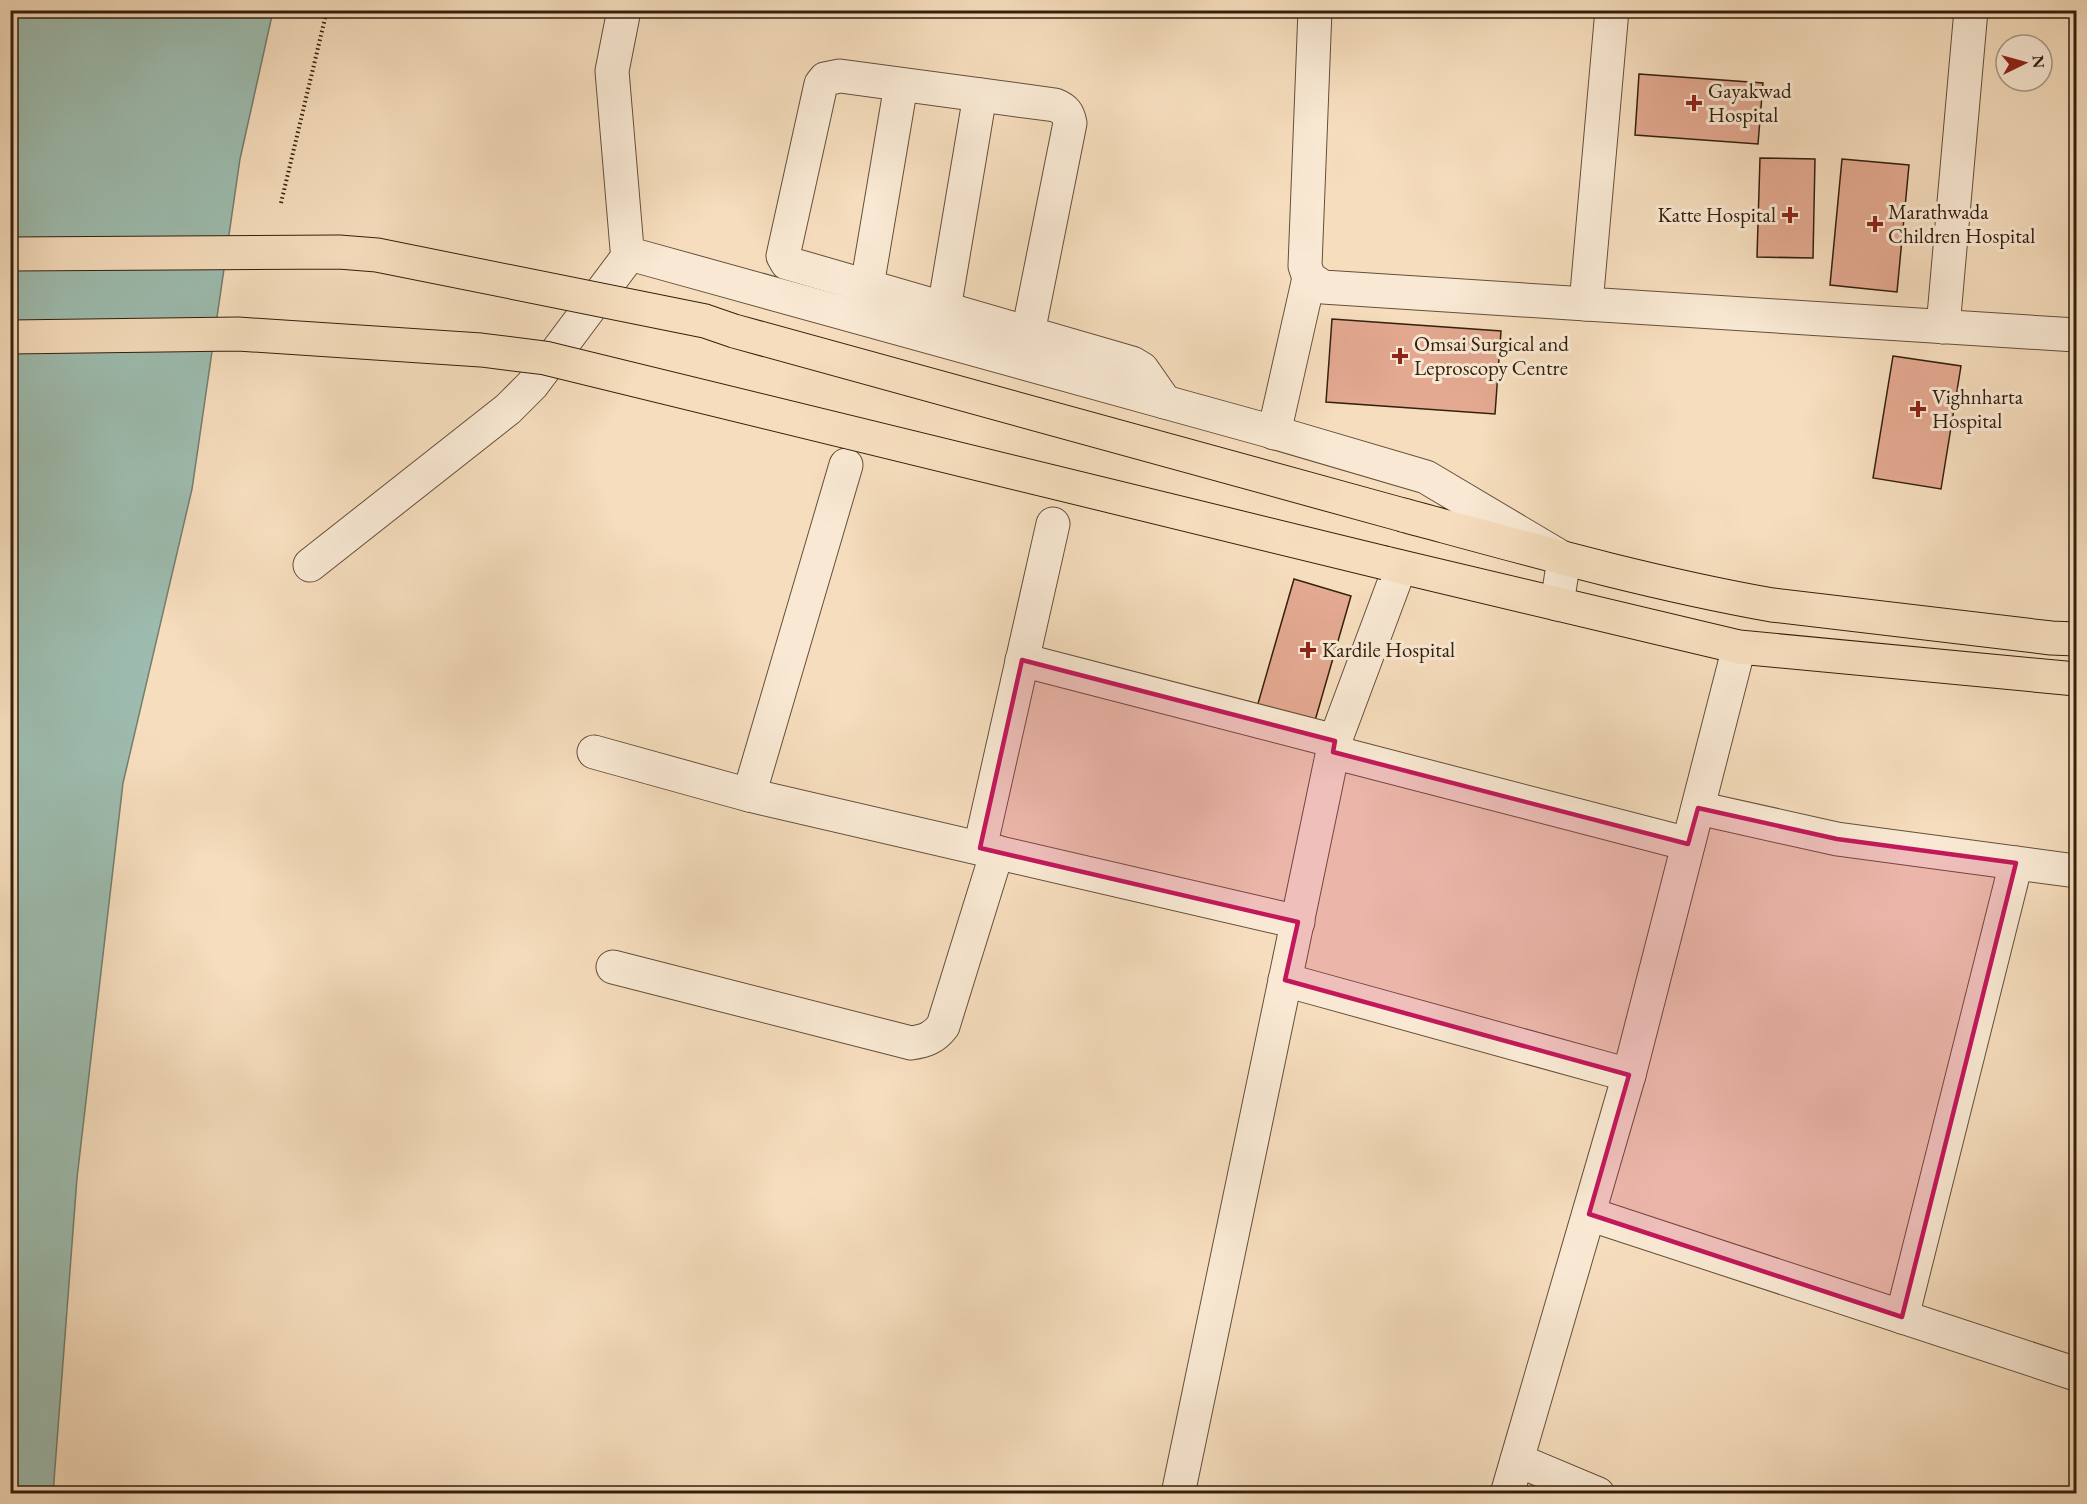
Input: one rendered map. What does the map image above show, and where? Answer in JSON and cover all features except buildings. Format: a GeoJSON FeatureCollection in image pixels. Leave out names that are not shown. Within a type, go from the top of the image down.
{"type":"FeatureCollection","features":[{"type":"Feature","properties":{"kind":"main road"},"geometry":{"type":"LineString","coordinates":[[10,254],[339,252],[377,255],[705,321],[734,331],[1564,559],[1772,605],[2076,639]]}},
{"type":"Feature","properties":{"kind":"main road"},"geometry":{"type":"LineString","coordinates":[[10,337],[238,334],[481,350],[545,358],[1392,565],[1752,649],[2076,679]]}},
{"type":"Feature","properties":{"kind":"main road"},"geometry":{"type":"LineString","coordinates":[[1752,649],[1772,605]]}},
{"type":"Feature","properties":{"kind":"street"},"geometry":{"type":"LineString","coordinates":[[624,10],[612,80],[627,249],[630,254],[1165,402],[1426,477],[1564,559],[1557,604]]}},
{"type":"Feature","properties":{"kind":"street"},"geometry":{"type":"LineString","coordinates":[[1274,433],[1309,278],[1305,266],[1315,10]]}},
{"type":"Feature","properties":{"kind":"street"},"geometry":{"type":"LineString","coordinates":[[1586,304],[1612,10]]}},
{"type":"Feature","properties":{"kind":"street"},"geometry":{"type":"LineString","coordinates":[[1943,327],[1971,10]]}},
{"type":"Feature","properties":{"kind":"street"},"geometry":{"type":"LineString","coordinates":[[1028,333],[1070,123],[1068,113],[1055,105],[840,76],[825,79],[821,84],[783,256],[787,263],[1137,365],[1165,402]]}},
{"type":"Feature","properties":{"kind":"street"},"geometry":{"type":"LineString","coordinates":[[867,286],[901,85]]}},
{"type":"Feature","properties":{"kind":"street"},"geometry":{"type":"LineString","coordinates":[[944,309],[980,95]]}},
{"type":"Feature","properties":{"kind":"street"},"geometry":{"type":"LineString","coordinates":[[310,566],[508,409],[532,385],[630,254]]}},
{"type":"Feature","properties":{"kind":"street"},"geometry":{"type":"LineString","coordinates":[[1309,278],[1323,287],[2076,335]]}},
{"type":"Feature","properties":{"kind":"street"},"geometry":{"type":"LineString","coordinates":[[749,795],[846,465]]}},
{"type":"Feature","properties":{"kind":"street"},"geometry":{"type":"LineString","coordinates":[[613,967],[911,1043],[922,1042],[935,1036],[943,1026],[988,850],[1022,660],[1053,524]]}},
{"type":"Feature","properties":{"kind":"street"},"geometry":{"type":"LineString","coordinates":[[1178,1494],[1334,747],[1392,565]]}},
{"type":"Feature","properties":{"kind":"street"},"geometry":{"type":"LineString","coordinates":[[1507,1494],[1629,1075],[1698,808],[1752,649]]}},
{"type":"Feature","properties":{"kind":"street"},"geometry":{"type":"LineString","coordinates":[[1022,660],[1688,844]]}},
{"type":"Feature","properties":{"kind":"street"},"geometry":{"type":"LineString","coordinates":[[594,753],[749,795],[1298,922]]}},
{"type":"Feature","properties":{"kind":"street"},"geometry":{"type":"LineString","coordinates":[[1698,808],[1836,839],[2076,871]]}},
{"type":"Feature","properties":{"kind":"street"},"geometry":{"type":"LineString","coordinates":[[1902,1317],[2016,863]]}},
{"type":"Feature","properties":{"kind":"street"},"geometry":{"type":"LineString","coordinates":[[1285,980],[1629,1075]]}},
{"type":"Feature","properties":{"kind":"street"},"geometry":{"type":"LineString","coordinates":[[1589,1214],[2076,1374]]}},
{"type":"Feature","properties":{"kind":"street"},"geometry":{"type":"LineString","coordinates":[[1516,1460],[1598,1494]]}},
{"type":"Feature","properties":{"kind":"path"},"geometry":{"type":"LineString","coordinates":[[281,203],[327,10]]}},
{"type":"Feature","properties":{"kind":"highlighted area"},"geometry":{"type":"Polygon","coordinates":[[[1022,660],[1335,741],[1333,752],[1688,844],[1698,808],[1837,839],[2016,863],[1902,1317],[1589,1214],[1629,1075],[1285,980],[1298,922],[980,848],[1022,660]]]}},
{"type":"Feature","properties":{"kind":"shaded area"},"geometry":{"type":"Polygon","coordinates":[[[10,11],[273,11],[240,159],[192,489],[123,783],[77,1178],[53,1494],[10,1493],[10,11]]]}},
{"type":"Feature","properties":{"kind":"place","name":"Gayakwad Hospital"},"geometry":{"type":"Point","coordinates":[1694,103]}},
{"type":"Feature","properties":{"kind":"place","name":"Katte Hospital"},"geometry":{"type":"Point","coordinates":[1790,215]}},
{"type":"Feature","properties":{"kind":"place","name":"Marathwada Children Hospital"},"geometry":{"type":"Point","coordinates":[1875,224]}},
{"type":"Feature","properties":{"kind":"place","name":"Omsai Surgical and Leproscopy Centre"},"geometry":{"type":"Point","coordinates":[1400,356]}},
{"type":"Feature","properties":{"kind":"place","name":"Vighnharta Hospital"},"geometry":{"type":"Point","coordinates":[1918,409]}},
{"type":"Feature","properties":{"kind":"place","name":"Kardile Hospital"},"geometry":{"type":"Point","coordinates":[1308,650]}}]}
